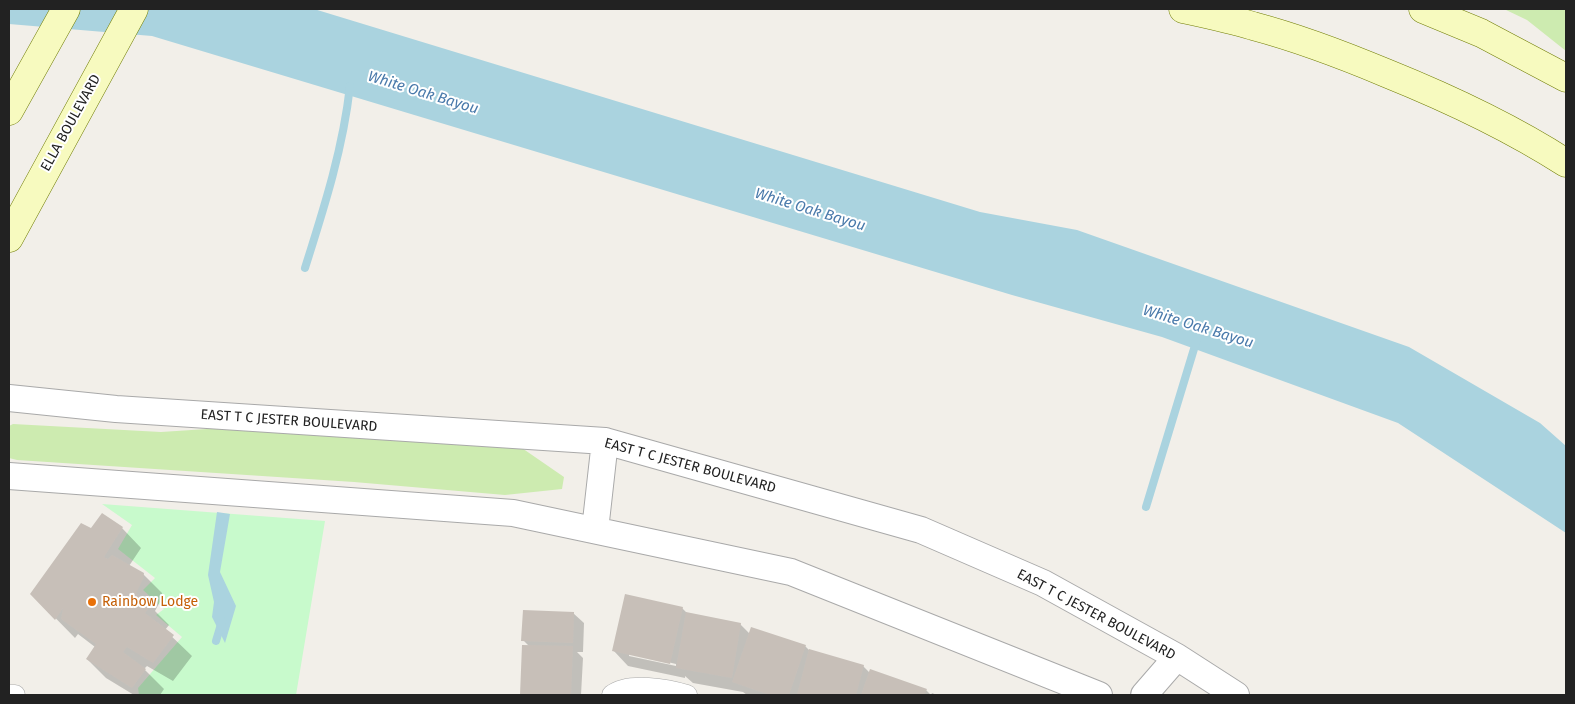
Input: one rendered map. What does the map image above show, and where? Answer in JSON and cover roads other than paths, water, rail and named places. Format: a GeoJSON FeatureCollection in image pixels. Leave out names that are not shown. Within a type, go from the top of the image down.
{"type":"FeatureCollection","features":[{"type":"Feature","properties":{"kind":"main road"},"geometry":{"type":"LineString","coordinates":[[9,111],[66,9]]}},
{"type":"Feature","properties":{"kind":"main road","name":"ELLA BOULEVARD"},"geometry":{"type":"LineString","coordinates":[[9,238],[134,9]]}},
{"type":"Feature","properties":{"kind":"main road"},"geometry":{"type":"LineString","coordinates":[[1183,9],[1257,17],[1488,118],[1566,163]]}},
{"type":"Feature","properties":{"kind":"main road"},"geometry":{"type":"LineString","coordinates":[[1423,9],[1481,33],[1566,78]]}},
{"type":"Feature","properties":{"kind":"street","name":"EAST T C JESTER BOULEVARD"},"geometry":{"type":"LineString","coordinates":[[9,398],[116,409],[605,442],[921,530],[1043,583],[1177,657],[1236,695]]}},
{"type":"Feature","properties":{"kind":"street"},"geometry":{"type":"LineString","coordinates":[[595,530],[605,442]]}},
{"type":"Feature","properties":{"kind":"street"},"geometry":{"type":"LineString","coordinates":[[9,476],[513,513],[791,572],[1099,695]]}},
{"type":"Feature","properties":{"kind":"street"},"geometry":{"type":"LineString","coordinates":[[1144,695],[1177,657]]}},
{"type":"Feature","properties":{"kind":"street"},"geometry":{"type":"LineString","coordinates":[[1165,695],[1177,657]]}},
{"type":"Feature","properties":{"kind":"street"},"geometry":{"type":"LineString","coordinates":[[612,695],[615,692],[640,686],[687,695]]}},
{"type":"Feature","properties":{"kind":"street"},"geometry":{"type":"LineString","coordinates":[[9,694],[15,695]]}},
{"type":"Feature","properties":{"kind":"water","name":"White Oak Bayou"},"geometry":{"type":"Polygon","coordinates":[[[9,9],[314,9],[980,212],[1077,230],[1409,347],[1540,423],[1566,446],[1566,533],[1398,423],[1162,337],[1012,295],[152,36],[9,24],[9,9]]]}},
{"type":"Feature","properties":{"kind":"water"},"geometry":{"type":"Polygon","coordinates":[[[217,512],[230,514],[220,572],[236,606],[225,643],[212,617],[214,602],[208,575],[217,512]]]}},
{"type":"Feature","properties":{"kind":"waterway"},"geometry":{"type":"LineString","coordinates":[[305,268],[338,155],[350,86]]}},
{"type":"Feature","properties":{"kind":"waterway","name":"White Oak Bayou"},"geometry":{"type":"LineString","coordinates":[[1146,507],[1197,339]]}},
{"type":"Feature","properties":{"kind":"waterway"},"geometry":{"type":"LineString","coordinates":[[216,641],[222,621]]}},
{"type":"Feature","properties":{"kind":"place","name":"Rainbow Lodge"},"geometry":{"type":"Point","coordinates":[92,602]}}]}
